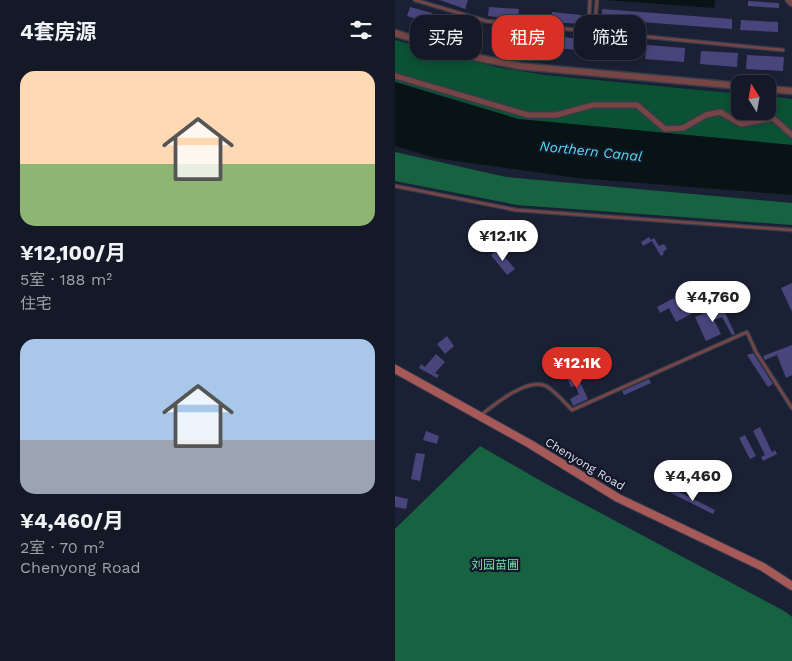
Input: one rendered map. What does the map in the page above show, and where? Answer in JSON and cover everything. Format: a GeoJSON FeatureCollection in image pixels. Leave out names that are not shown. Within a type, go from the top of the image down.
{"type":"FeatureCollection","features":[{"type":"Feature","properties":{"kind":"main road","name":"Chenyong Road"},"geometry":{"type":"LineString","coordinates":[[395,369],[618,498],[763,567],[792,586]]}},
{"type":"Feature","properties":{"kind":"street"},"geometry":{"type":"LineString","coordinates":[[789,0],[792,3]]}},
{"type":"Feature","properties":{"kind":"street"},"geometry":{"type":"LineString","coordinates":[[395,33],[474,57],[513,65],[731,85]]}},
{"type":"Feature","properties":{"kind":"street"},"geometry":{"type":"LineString","coordinates":[[395,76],[528,115],[556,115],[593,105],[637,105],[665,129],[683,128],[706,116],[720,112],[741,124],[773,118],[792,135]]}},
{"type":"Feature","properties":{"kind":"street"},"geometry":{"type":"LineString","coordinates":[[776,90],[792,91]]}},
{"type":"Feature","properties":{"kind":"lane"},"geometry":{"type":"LineString","coordinates":[[415,0],[487,21],[574,30]]}},
{"type":"Feature","properties":{"kind":"lane"},"geometry":{"type":"LineString","coordinates":[[589,15],[590,0]]}},
{"type":"Feature","properties":{"kind":"lane"},"geometry":{"type":"LineString","coordinates":[[597,0],[597,15]]}},
{"type":"Feature","properties":{"kind":"lane"},"geometry":{"type":"LineString","coordinates":[[646,36],[783,50]]}},
{"type":"Feature","properties":{"kind":"lane"},"geometry":{"type":"LineString","coordinates":[[395,186],[516,210],[792,230]]}},
{"type":"Feature","properties":{"kind":"lane"},"geometry":{"type":"LineString","coordinates":[[479,416],[510,394],[536,383],[547,386],[572,410],[747,332],[756,352],[792,408]]}},
{"type":"Feature","properties":{"kind":"green space"},"geometry":{"type":"Polygon","coordinates":[[[395,40],[410,44],[410,60],[470,60],[496,67],[545,75],[731,93],[731,120],[776,120],[776,97],[792,99],[792,145],[518,119],[395,82],[395,40]]]}},
{"type":"Feature","properties":{"kind":"green space"},"geometry":{"type":"Polygon","coordinates":[[[395,152],[506,177],[792,203],[792,225],[517,205],[395,181],[395,152]]]}},
{"type":"Feature","properties":{"kind":"green space","name":"刘园苗圃"},"geometry":{"type":"Polygon","coordinates":[[[480,446],[548,485],[786,612],[792,617],[792,661],[395,661],[395,529],[480,446]]]}},
{"type":"Feature","properties":{"kind":"water"},"geometry":{"type":"Polygon","coordinates":[[[606,0],[715,0],[714,8],[606,0]]]}},
{"type":"Feature","properties":{"kind":"water","name":"Northern Canal"},"geometry":{"type":"Polygon","coordinates":[[[395,82],[518,119],[792,145],[792,195],[577,178],[435,158],[395,146],[395,82]]]}},
{"type":"Feature","properties":{"kind":"building"},"geometry":{"type":"Polygon","coordinates":[[[440,0],[468,0],[465,9],[440,0]]]}},
{"type":"Feature","properties":{"kind":"building"},"geometry":{"type":"Polygon","coordinates":[[[748,1],[779,3],[779,8],[748,6],[748,1]]]}},
{"type":"Feature","properties":{"kind":"building"},"geometry":{"type":"Polygon","coordinates":[[[410,7],[432,13],[431,15],[407,16],[410,7]]]}},
{"type":"Feature","properties":{"kind":"building"},"geometry":{"type":"Polygon","coordinates":[[[489,7],[519,9],[518,15],[488,16],[489,7]]]}},
{"type":"Feature","properties":{"kind":"building"},"geometry":{"type":"Polygon","coordinates":[[[602,9],[732,19],[732,29],[646,22],[646,15],[602,15],[602,9]]]}},
{"type":"Feature","properties":{"kind":"building"},"geometry":{"type":"Polygon","coordinates":[[[552,12],[581,15],[574,15],[574,24],[564,23],[564,15],[552,15],[552,12]]]}},
{"type":"Feature","properties":{"kind":"building"},"geometry":{"type":"Polygon","coordinates":[[[741,20],[778,22],[778,32],[740,30],[741,20]]]}},
{"type":"Feature","properties":{"kind":"building"},"geometry":{"type":"Polygon","coordinates":[[[564,37],[574,38],[574,50],[564,49],[564,37]]]}},
{"type":"Feature","properties":{"kind":"building"},"geometry":{"type":"Polygon","coordinates":[[[647,45],[685,48],[684,62],[646,59],[647,45]]]}},
{"type":"Feature","properties":{"kind":"building"},"geometry":{"type":"Polygon","coordinates":[[[701,51],[738,53],[737,67],[700,64],[701,51]]]}},
{"type":"Feature","properties":{"kind":"building"},"geometry":{"type":"Polygon","coordinates":[[[747,55],[784,57],[783,71],[746,69],[747,55]]]}},
{"type":"Feature","properties":{"kind":"building"},"geometry":{"type":"Polygon","coordinates":[[[649,237],[651,240],[654,238],[659,246],[664,244],[667,249],[663,252],[664,254],[661,256],[652,241],[643,246],[641,242],[649,237]]]}},
{"type":"Feature","properties":{"kind":"building"},"geometry":{"type":"Polygon","coordinates":[[[498,249],[515,269],[507,275],[491,255],[498,249]]]}},
{"type":"Feature","properties":{"kind":"building"},"geometry":{"type":"Polygon","coordinates":[[[792,283],[792,312],[781,288],[792,283]]]}},
{"type":"Feature","properties":{"kind":"building"},"geometry":{"type":"Polygon","coordinates":[[[674,298],[680,310],[689,305],[693,313],[676,322],[669,308],[660,313],[657,307],[674,298]]]}},
{"type":"Feature","properties":{"kind":"building"},"geometry":{"type":"Polygon","coordinates":[[[722,306],[735,334],[732,335],[722,317],[714,320],[721,334],[706,341],[695,317],[722,306]]]}},
{"type":"Feature","properties":{"kind":"building"},"geometry":{"type":"Polygon","coordinates":[[[447,336],[454,346],[445,354],[437,344],[447,336]]]}},
{"type":"Feature","properties":{"kind":"building"},"geometry":{"type":"Polygon","coordinates":[[[792,345],[792,375],[786,378],[777,355],[765,360],[763,356],[792,345]]]}},
{"type":"Feature","properties":{"kind":"building"},"geometry":{"type":"Polygon","coordinates":[[[753,353],[773,384],[768,387],[747,355],[753,353]]]}},
{"type":"Feature","properties":{"kind":"building"},"geometry":{"type":"Polygon","coordinates":[[[436,354],[445,362],[435,373],[439,375],[437,378],[419,368],[421,364],[425,367],[436,354]]]}},
{"type":"Feature","properties":{"kind":"building"},"geometry":{"type":"Polygon","coordinates":[[[575,371],[588,399],[573,406],[570,399],[579,394],[575,386],[571,387],[566,375],[575,371]]]}},
{"type":"Feature","properties":{"kind":"building"},"geometry":{"type":"Polygon","coordinates":[[[649,379],[651,383],[624,395],[622,391],[649,379]]]}},
{"type":"Feature","properties":{"kind":"building"},"geometry":{"type":"Polygon","coordinates":[[[760,427],[772,452],[775,450],[777,454],[763,461],[761,457],[765,455],[753,431],[760,427]]]}},
{"type":"Feature","properties":{"kind":"building"},"geometry":{"type":"Polygon","coordinates":[[[426,431],[439,436],[437,444],[423,440],[426,431]]]}},
{"type":"Feature","properties":{"kind":"building"},"geometry":{"type":"Polygon","coordinates":[[[745,435],[756,456],[750,459],[739,438],[745,435]]]}},
{"type":"Feature","properties":{"kind":"building"},"geometry":{"type":"Polygon","coordinates":[[[416,453],[425,454],[420,481],[411,479],[416,453]]]}},
{"type":"Feature","properties":{"kind":"building"},"geometry":{"type":"Polygon","coordinates":[[[673,489],[715,510],[713,514],[671,493],[673,489]]]}},
{"type":"Feature","properties":{"kind":"building"},"geometry":{"type":"Polygon","coordinates":[[[395,496],[408,499],[406,509],[395,507],[395,496]]]}}]}
